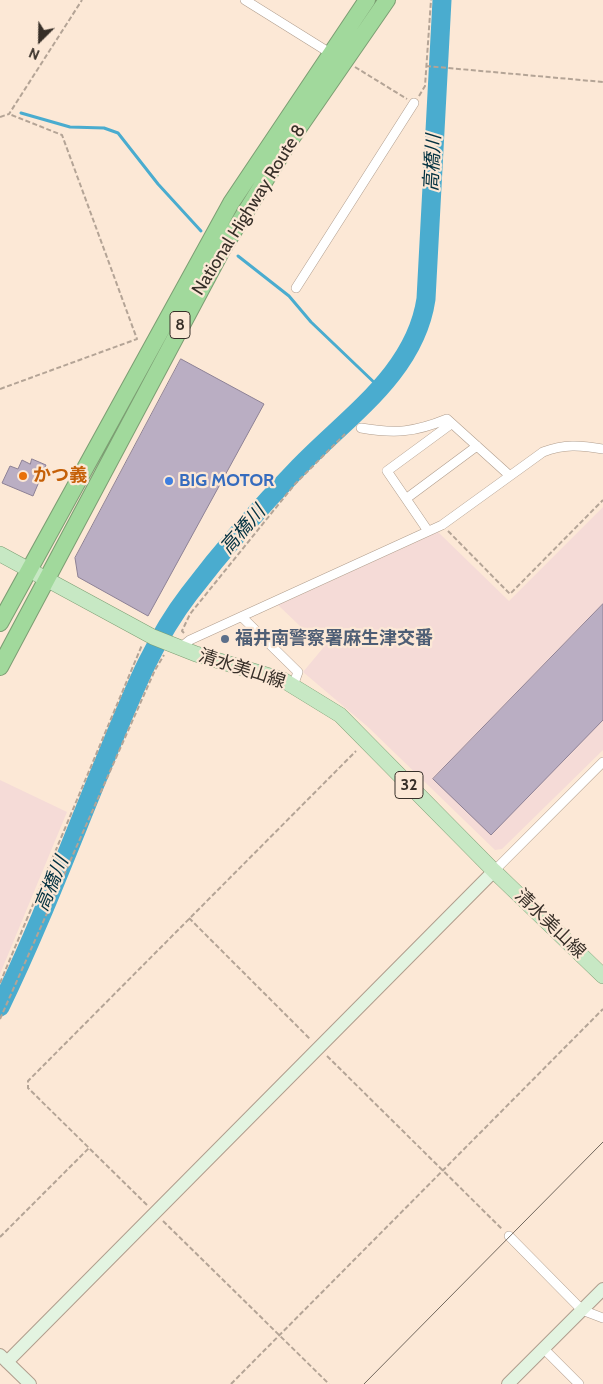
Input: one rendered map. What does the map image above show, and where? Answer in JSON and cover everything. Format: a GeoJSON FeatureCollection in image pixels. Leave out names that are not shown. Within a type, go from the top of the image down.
{"type":"FeatureCollection","features":[{"type":"Feature","properties":{"kind":"highway","name":"National Highway Route 8"},"geometry":{"type":"LineString","coordinates":[[0,623],[231,203],[330,53],[368,0]]}},
{"type":"Feature","properties":{"kind":"highway","name":"National Highway Route 8"},"geometry":{"type":"LineString","coordinates":[[0,667],[244,211],[387,0]]}},
{"type":"Feature","properties":{"kind":"main road","name":"清水美山線"},"geometry":{"type":"LineString","coordinates":[[0,554],[150,635],[260,671],[293,686],[340,715],[494,870],[603,976]]}},
{"type":"Feature","properties":{"kind":"street"},"geometry":{"type":"LineString","coordinates":[[245,0],[330,53]]}},
{"type":"Feature","properties":{"kind":"street"},"geometry":{"type":"LineString","coordinates":[[296,288],[414,103]]}},
{"type":"Feature","properties":{"kind":"street"},"geometry":{"type":"LineString","coordinates":[[361,428],[384,432],[405,432],[423,429],[447,419],[509,475]]}},
{"type":"Feature","properties":{"kind":"street"},"geometry":{"type":"LineString","coordinates":[[428,532],[407,498],[387,471],[451,424]]}},
{"type":"Feature","properties":{"kind":"street"},"geometry":{"type":"LineString","coordinates":[[180,644],[442,525],[543,452],[560,446],[575,444],[603,449]]}},
{"type":"Feature","properties":{"kind":"street"},"geometry":{"type":"LineString","coordinates":[[407,498],[477,446]]}},
{"type":"Feature","properties":{"kind":"street"},"geometry":{"type":"LineString","coordinates":[[242,617],[298,672],[293,686]]}},
{"type":"Feature","properties":{"kind":"street"},"geometry":{"type":"LineString","coordinates":[[30,1384],[4,1359],[155,1213],[603,762]]}},
{"type":"Feature","properties":{"kind":"street"},"geometry":{"type":"LineString","coordinates":[[509,1236],[582,1310],[603,1318]]}},
{"type":"Feature","properties":{"kind":"street"},"geometry":{"type":"LineString","coordinates":[[508,1384],[603,1289]]}},
{"type":"Feature","properties":{"kind":"street"},"geometry":{"type":"LineString","coordinates":[[543,1348],[579,1384]]}},
{"type":"Feature","properties":{"kind":"path"},"geometry":{"type":"LineString","coordinates":[[10,114],[82,0]]}},
{"type":"Feature","properties":{"kind":"path"},"geometry":{"type":"LineString","coordinates":[[345,61],[414,103],[425,86],[431,0]]}},
{"type":"Feature","properties":{"kind":"path"},"geometry":{"type":"LineString","coordinates":[[426,66],[603,82]]}},
{"type":"Feature","properties":{"kind":"path"},"geometry":{"type":"LineString","coordinates":[[0,117],[10,114],[62,135],[137,339],[0,389]]}},
{"type":"Feature","properties":{"kind":"path"},"geometry":{"type":"LineString","coordinates":[[0,1019],[155,670],[180,644],[182,631],[190,614],[295,484],[345,434]]}},
{"type":"Feature","properties":{"kind":"path"},"geometry":{"type":"LineString","coordinates":[[442,525],[510,594],[603,500]]}},
{"type":"Feature","properties":{"kind":"path"},"geometry":{"type":"LineString","coordinates":[[0,983],[70,815],[150,635]]}},
{"type":"Feature","properties":{"kind":"path"},"geometry":{"type":"LineString","coordinates":[[329,1384],[28,1088],[28,1081],[366,741]]}},
{"type":"Feature","properties":{"kind":"path"},"geometry":{"type":"LineString","coordinates":[[189,918],[509,1236]]}},
{"type":"Feature","properties":{"kind":"path"},"geometry":{"type":"LineString","coordinates":[[231,1384],[603,1009]]}},
{"type":"Feature","properties":{"kind":"path"},"geometry":{"type":"LineString","coordinates":[[0,1237],[89,1148]]}},
{"type":"Feature","properties":{"kind":"shaded area"},"geometry":{"type":"Polygon","coordinates":[[[603,507],[603,750],[502,849],[495,850],[368,727],[303,672],[323,648],[278,605],[438,532],[509,601],[603,507]]]}},
{"type":"Feature","properties":{"kind":"shaded area"},"geometry":{"type":"Polygon","coordinates":[[[0,780],[67,812],[0,974],[0,780]]]}},
{"type":"Feature","properties":{"kind":"building","name":"BIG MOTOR"},"geometry":{"type":"Polygon","coordinates":[[[181,359],[264,404],[148,616],[78,577],[75,558],[181,359]]]}},
{"type":"Feature","properties":{"kind":"building","name":"かつ義"},"geometry":{"type":"Polygon","coordinates":[[[32,459],[46,465],[33,496],[2,483],[10,466],[18,469],[22,460],[30,464],[32,459]]]}},
{"type":"Feature","properties":{"kind":"building"},"geometry":{"type":"Polygon","coordinates":[[[603,604],[603,720],[491,835],[433,779],[603,604]]]}},
{"type":"Feature","properties":{"kind":"waterway","name":"高橋川"},"geometry":{"type":"LineString","coordinates":[[0,1007],[42,913],[133,693],[153,652],[176,612],[201,578],[256,513],[299,467],[376,392],[394,371],[408,349],[419,325],[426,299],[442,0]]}},
{"type":"Feature","properties":{"kind":"waterway"},"geometry":{"type":"LineString","coordinates":[[21,113],[70,127],[104,128],[118,133],[158,184],[201,231]]}},
{"type":"Feature","properties":{"kind":"waterway"},"geometry":{"type":"LineString","coordinates":[[238,256],[289,296],[311,322],[380,388]]}},
{"type":"Feature","properties":{"kind":"tram line"},"geometry":{"type":"LineString","coordinates":[[364,1384],[603,1142]]}},
{"type":"Feature","properties":{"kind":"place","name":"かつ義"},"geometry":{"type":"Point","coordinates":[23,476]}},
{"type":"Feature","properties":{"kind":"place","name":"BIG MOTOR"},"geometry":{"type":"Point","coordinates":[169,481]}},
{"type":"Feature","properties":{"kind":"place","name":"福井南警察署麻生津交番"},"geometry":{"type":"Point","coordinates":[225,639]}}]}
